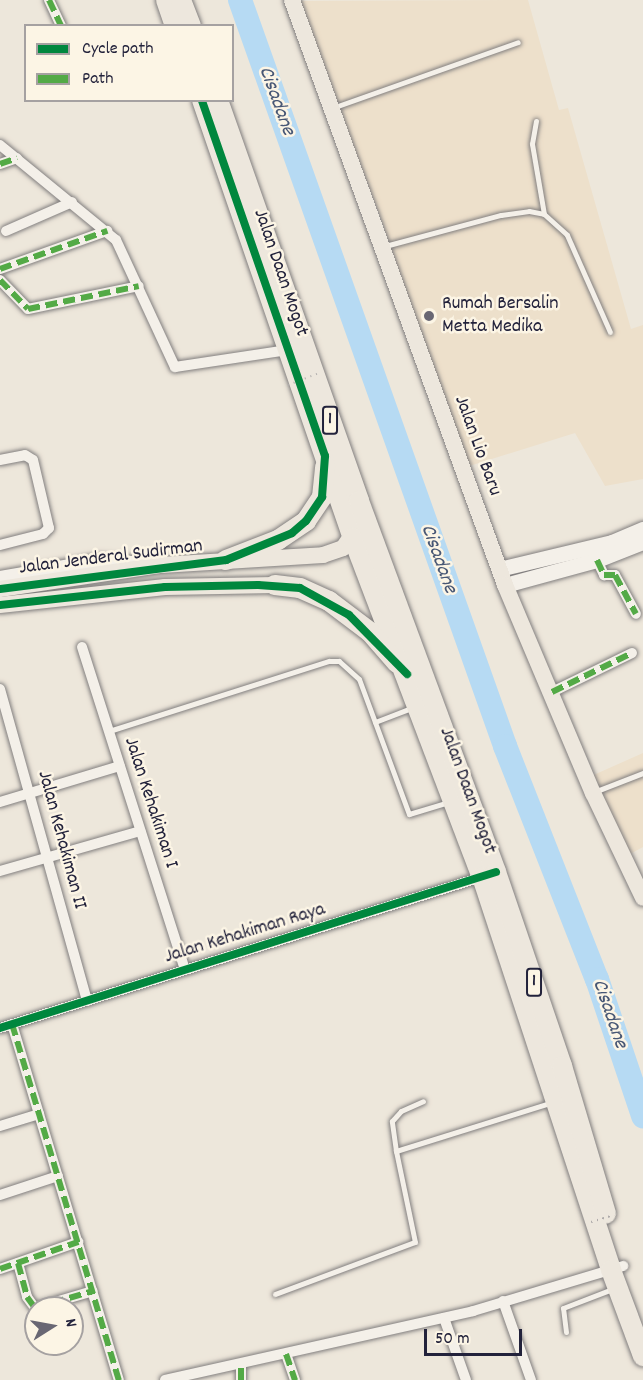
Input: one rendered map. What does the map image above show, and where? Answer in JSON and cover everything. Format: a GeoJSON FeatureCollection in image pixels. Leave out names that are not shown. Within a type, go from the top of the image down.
{"type":"FeatureCollection","features":[{"type":"Feature","properties":{"kind":"highway"},"geometry":{"type":"LineString","coordinates":[[166,0],[174,24]]}},
{"type":"Feature","properties":{"kind":"highway"},"geometry":{"type":"LineString","coordinates":[[181,0],[189,24]]}},
{"type":"Feature","properties":{"kind":"highway","name":"Jalan Daan Mogot"},"geometry":{"type":"LineString","coordinates":[[203,102],[291,337],[359,501],[489,875],[562,1066],[617,1275],[643,1323]]}},
{"type":"Feature","properties":{"kind":"highway","name":"Jalan Daan Mogot"},"geometry":{"type":"LineString","coordinates":[[219,102],[325,456],[353,537],[454,800],[489,875],[557,1100],[643,1356]]}},
{"type":"Feature","properties":{"kind":"highway"},"geometry":{"type":"LineString","coordinates":[[226,560],[278,540],[306,521],[322,497],[325,456]]}},
{"type":"Feature","properties":{"kind":"highway"},"geometry":{"type":"LineString","coordinates":[[275,585],[300,588],[329,601],[370,632],[407,675]]}},
{"type":"Feature","properties":{"kind":"main road","name":"Jalan Lio Baru"},"geometry":{"type":"LineString","coordinates":[[292,0],[505,585],[593,793],[643,898]]}},
{"type":"Feature","properties":{"kind":"main road","name":"Jalan Daan Mogot"},"geometry":{"type":"LineString","coordinates":[[353,537],[359,501]]}},
{"type":"Feature","properties":{"kind":"main road","name":"Jalan Jenderal Sudirman"},"geometry":{"type":"LineString","coordinates":[[0,589],[161,566],[323,555],[343,548],[353,537]]}},
{"type":"Feature","properties":{"kind":"main road","name":"Jalan Jenderal Sudirman"},"geometry":{"type":"LineString","coordinates":[[0,605],[165,587],[275,585]]}},
{"type":"Feature","properties":{"kind":"street"},"geometry":{"type":"LineString","coordinates":[[49,0],[60,24]]}},
{"type":"Feature","properties":{"kind":"street"},"geometry":{"type":"LineString","coordinates":[[0,145],[107,231],[123,250],[169,358],[175,367],[182,368],[291,337]]}},
{"type":"Feature","properties":{"kind":"street"},"geometry":{"type":"LineString","coordinates":[[0,164],[17,158]]}},
{"type":"Feature","properties":{"kind":"street"},"geometry":{"type":"LineString","coordinates":[[6,231],[72,202]]}},
{"type":"Feature","properties":{"kind":"street"},"geometry":{"type":"LineString","coordinates":[[0,268],[107,231]]}},
{"type":"Feature","properties":{"kind":"street"},"geometry":{"type":"LineString","coordinates":[[0,280],[28,309],[139,286]]}},
{"type":"Feature","properties":{"kind":"street"},"geometry":{"type":"LineString","coordinates":[[0,460],[25,454],[33,460],[49,528],[43,534],[0,545]]}},
{"type":"Feature","properties":{"kind":"street"},"geometry":{"type":"LineString","coordinates":[[499,569],[612,542],[643,529]]}},
{"type":"Feature","properties":{"kind":"street"},"geometry":{"type":"LineString","coordinates":[[505,585],[597,560],[643,542]]}},
{"type":"Feature","properties":{"kind":"street"},"geometry":{"type":"LineString","coordinates":[[597,560],[604,575],[615,575],[636,614]]}},
{"type":"Feature","properties":{"kind":"street","name":"Jalan Jenderal Sudirman"},"geometry":{"type":"LineString","coordinates":[[0,578],[98,561],[161,566]]}},
{"type":"Feature","properties":{"kind":"street","name":"Jalan Kehakiman I"},"geometry":{"type":"LineString","coordinates":[[82,647],[184,970]]}},
{"type":"Feature","properties":{"kind":"street"},"geometry":{"type":"LineString","coordinates":[[552,692],[632,653]]}},
{"type":"Feature","properties":{"kind":"street","name":"Jalan Kehakiman II"},"geometry":{"type":"LineString","coordinates":[[0,689],[31,793],[87,1001]]}},
{"type":"Feature","properties":{"kind":"street"},"geometry":{"type":"LineString","coordinates":[[0,802],[120,766]]}},
{"type":"Feature","properties":{"kind":"street"},"geometry":{"type":"LineString","coordinates":[[0,871],[140,831]]}},
{"type":"Feature","properties":{"kind":"street","name":"Jalan Kehakiman Raya"},"geometry":{"type":"LineString","coordinates":[[4,1024],[87,1001],[489,875]]}},
{"type":"Feature","properties":{"kind":"street"},"geometry":{"type":"LineString","coordinates":[[4,1024],[39,1114],[119,1380]]}},
{"type":"Feature","properties":{"kind":"street"},"geometry":{"type":"LineString","coordinates":[[0,1126],[39,1114]]}},
{"type":"Feature","properties":{"kind":"street"},"geometry":{"type":"LineString","coordinates":[[0,1195],[58,1176]]}},
{"type":"Feature","properties":{"kind":"street"},"geometry":{"type":"LineString","coordinates":[[0,1269],[78,1242]]}},
{"type":"Feature","properties":{"kind":"street"},"geometry":{"type":"LineString","coordinates":[[18,1263],[27,1297],[35,1308],[93,1291]]}},
{"type":"Feature","properties":{"kind":"street"},"geometry":{"type":"LineString","coordinates":[[165,1380],[444,1318],[503,1301],[617,1275]]}},
{"type":"Feature","properties":{"kind":"street"},"geometry":{"type":"LineString","coordinates":[[503,1301],[531,1380]]}},
{"type":"Feature","properties":{"kind":"street"},"geometry":{"type":"LineString","coordinates":[[444,1318],[466,1380]]}},
{"type":"Feature","properties":{"kind":"street"},"geometry":{"type":"LineString","coordinates":[[286,1354],[295,1380]]}},
{"type":"Feature","properties":{"kind":"street"},"geometry":{"type":"LineString","coordinates":[[240,1380],[241,1364]]}},
{"type":"Feature","properties":{"kind":"lane"},"geometry":{"type":"LineString","coordinates":[[331,108],[518,42]]}},
{"type":"Feature","properties":{"kind":"lane"},"geometry":{"type":"LineString","coordinates":[[536,121],[532,144],[544,214]]}},
{"type":"Feature","properties":{"kind":"lane"},"geometry":{"type":"LineString","coordinates":[[382,247],[501,215],[529,211],[544,214],[567,235],[610,332]]}},
{"type":"Feature","properties":{"kind":"lane"},"geometry":{"type":"LineString","coordinates":[[109,731],[329,661],[344,663],[354,672],[409,814],[454,800]]}},
{"type":"Feature","properties":{"kind":"lane"},"geometry":{"type":"LineString","coordinates":[[375,722],[418,706]]}},
{"type":"Feature","properties":{"kind":"lane"},"geometry":{"type":"LineString","coordinates":[[593,793],[643,773]]}},
{"type":"Feature","properties":{"kind":"lane"},"geometry":{"type":"LineString","coordinates":[[396,1151],[557,1100]]}},
{"type":"Feature","properties":{"kind":"lane"},"geometry":{"type":"LineString","coordinates":[[274,1294],[415,1242],[396,1151],[393,1121],[401,1111],[423,1101]]}},
{"type":"Feature","properties":{"kind":"lane"},"geometry":{"type":"LineString","coordinates":[[566,1332],[563,1308],[617,1275]]}},
{"type":"Feature","properties":{"kind":"path"},"geometry":{"type":"LineString","coordinates":[[288,385],[317,374]]}},
{"type":"Feature","properties":{"kind":"path"},"geometry":{"type":"LineString","coordinates":[[591,1222],[614,1215]]}},
{"type":"Feature","properties":{"kind":"shaded area"},"geometry":{"type":"Polygon","coordinates":[[[528,0],[559,110],[568,108],[631,329],[643,325],[643,479],[605,486],[575,433],[466,467],[379,213],[296,1],[528,0]]]}},
{"type":"Feature","properties":{"kind":"shaded area"},"geometry":{"type":"Polygon","coordinates":[[[643,753],[643,847],[630,854],[589,777],[643,753]]]}},
{"type":"Feature","properties":{"kind":"waterway","name":"Cisadane"},"geometry":{"type":"LineString","coordinates":[[240,0],[505,746],[597,979],[643,1116]]}},
{"type":"Feature","properties":{"kind":"marked path"},"geometry":{"type":"LineString","coordinates":[[49,0],[60,24]]}},
{"type":"Feature","properties":{"kind":"marked path"},"geometry":{"type":"LineString","coordinates":[[0,164],[17,158]]}},
{"type":"Feature","properties":{"kind":"marked path"},"geometry":{"type":"LineString","coordinates":[[0,269],[107,231]]}},
{"type":"Feature","properties":{"kind":"marked path"},"geometry":{"type":"LineString","coordinates":[[0,280],[28,309],[139,286]]}},
{"type":"Feature","properties":{"kind":"marked path"},"geometry":{"type":"LineString","coordinates":[[597,560],[604,575],[615,575],[636,614]]}},
{"type":"Feature","properties":{"kind":"marked path"},"geometry":{"type":"LineString","coordinates":[[552,692],[632,653]]}},
{"type":"Feature","properties":{"kind":"marked path"},"geometry":{"type":"LineString","coordinates":[[12,1024],[119,1380]]}},
{"type":"Feature","properties":{"kind":"marked path"},"geometry":{"type":"LineString","coordinates":[[0,1269],[78,1242]]}},
{"type":"Feature","properties":{"kind":"marked path"},"geometry":{"type":"LineString","coordinates":[[18,1263],[27,1297],[35,1308],[93,1291]]}},
{"type":"Feature","properties":{"kind":"marked path"},"geometry":{"type":"LineString","coordinates":[[286,1354],[295,1380]]}},
{"type":"Feature","properties":{"kind":"marked path"},"geometry":{"type":"LineString","coordinates":[[241,1364],[241,1380]]}},
{"type":"Feature","properties":{"kind":"cycle path"},"geometry":{"type":"LineString","coordinates":[[0,589],[226,560],[292,533],[306,521],[322,497],[325,456],[203,102]]}},
{"type":"Feature","properties":{"kind":"cycle path"},"geometry":{"type":"LineString","coordinates":[[0,605],[165,587],[258,585],[300,588],[349,615],[407,674]]}},
{"type":"Feature","properties":{"kind":"cycle path"},"geometry":{"type":"LineString","coordinates":[[0,1028],[496,872]]}},
{"type":"Feature","properties":{"kind":"place","name":"Rumah Bersalin Metta Medika"},"geometry":{"type":"Point","coordinates":[429,316]}}]}
